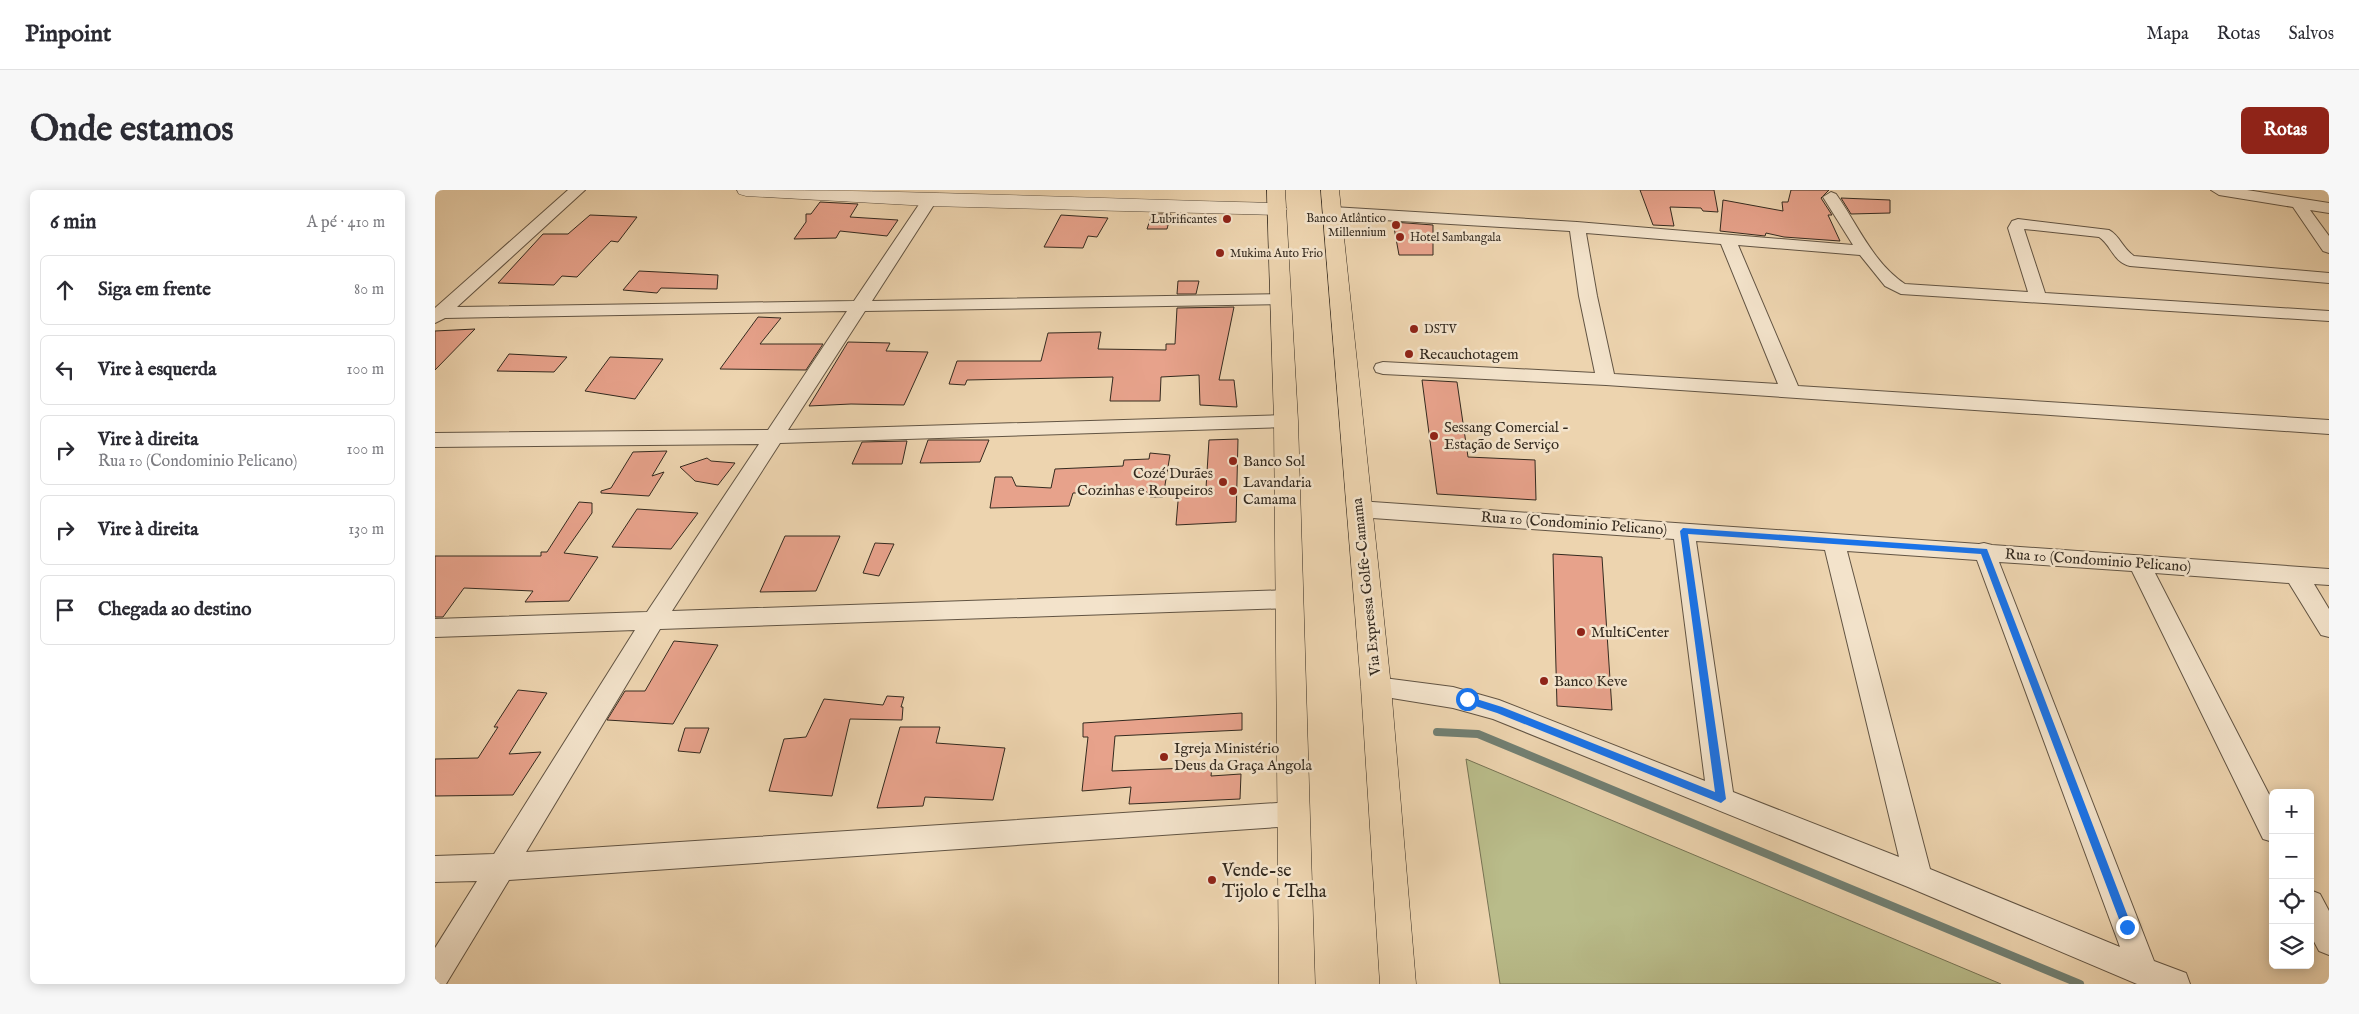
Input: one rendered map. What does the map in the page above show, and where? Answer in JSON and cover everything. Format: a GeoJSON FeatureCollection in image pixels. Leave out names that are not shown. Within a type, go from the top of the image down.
{"type":"FeatureCollection","features":[{"type":"Feature","properties":{"kind":"highway"},"geometry":{"type":"LineString","coordinates":[[1276,200],[1286,421],[1297,984]]}},
{"type":"Feature","properties":{"kind":"highway","name":"Via Expressa Golfe-Camama"},"geometry":{"type":"LineString","coordinates":[[1332,201],[1358,508],[1377,687],[1397,984]]}},
{"type":"Feature","properties":{"kind":"street"},"geometry":{"type":"LineString","coordinates":[[437,315],[577,190]]}},
{"type":"Feature","properties":{"kind":"street"},"geometry":{"type":"LineString","coordinates":[[745,190],[831,192],[929,200],[1276,200]]}},
{"type":"Feature","properties":{"kind":"street"},"geometry":{"type":"LineString","coordinates":[[2219,190],[2329,208]]}},
{"type":"Feature","properties":{"kind":"street"},"geometry":{"type":"LineString","coordinates":[[1831,197],[1865,250],[1889,280],[1901,289],[2329,316]]}},
{"type":"Feature","properties":{"kind":"street"},"geometry":{"type":"LineString","coordinates":[[435,975],[653,621],[929,200]]}},
{"type":"Feature","properties":{"kind":"street"},"geometry":{"type":"LineString","coordinates":[[1332,201],[1577,227],[1865,250]]}},
{"type":"Feature","properties":{"kind":"street"},"geometry":{"type":"LineString","coordinates":[[2298,203],[2329,248]]}},
{"type":"Feature","properties":{"kind":"street"},"geometry":{"type":"LineString","coordinates":[[2038,298],[2016,228],[2018,224],[2103,233],[2109,236],[2122,257],[2130,261],[2329,278]]}},
{"type":"Feature","properties":{"kind":"street"},"geometry":{"type":"LineString","coordinates":[[1577,227],[1587,296],[1606,379]]}},
{"type":"Feature","properties":{"kind":"street"},"geometry":{"type":"LineString","coordinates":[[1727,240],[1791,392]]}},
{"type":"Feature","properties":{"kind":"street"},"geometry":{"type":"LineString","coordinates":[[437,315],[1280,299]]}},
{"type":"Feature","properties":{"kind":"street"},"geometry":{"type":"LineString","coordinates":[[1383,368],[1606,379],[2329,426]]}},
{"type":"Feature","properties":{"kind":"street"},"geometry":{"type":"LineString","coordinates":[[435,440],[775,437],[1286,421]]}},
{"type":"Feature","properties":{"kind":"street","name":"Rua 10 (Condominio Pelicano)"},"geometry":{"type":"LineString","coordinates":[[1358,508],[2329,577]]}},
{"type":"Feature","properties":{"kind":"street"},"geometry":{"type":"LineString","coordinates":[[1683,531],[1721,799]]}},
{"type":"Feature","properties":{"kind":"street"},"geometry":{"type":"LineString","coordinates":[[1834,541],[1917,878]]}},
{"type":"Feature","properties":{"kind":"street"},"geometry":{"type":"LineString","coordinates":[[1984,552],[2145,972]]}},
{"type":"Feature","properties":{"kind":"street"},"geometry":{"type":"LineString","coordinates":[[2139,564],[2269,822]]}},
{"type":"Feature","properties":{"kind":"street"},"geometry":{"type":"LineString","coordinates":[[2296,575],[2329,628]]}},
{"type":"Feature","properties":{"kind":"street"},"geometry":{"type":"LineString","coordinates":[[435,628],[1290,599]]}},
{"type":"Feature","properties":{"kind":"street"},"geometry":{"type":"LineString","coordinates":[[1377,687],[1435,693],[1483,704],[2175,984]]}},
{"type":"Feature","properties":{"kind":"street"},"geometry":{"type":"LineString","coordinates":[[435,869],[502,867],[1293,814]]}},
{"type":"Feature","properties":{"kind":"street"},"geometry":{"type":"LineString","coordinates":[[2314,912],[2329,942]]}},
{"type":"Feature","properties":{"kind":"green space"},"geometry":{"type":"Polygon","coordinates":[[[1466,759],[2001,984],[1500,984],[1466,759]]]}},
{"type":"Feature","properties":{"kind":"building"},"geometry":{"type":"Polygon","coordinates":[[[1640,190],[1714,190],[1718,212],[1703,211],[1701,208],[1670,207],[1674,226],[1653,225],[1640,190]]]}},
{"type":"Feature","properties":{"kind":"building"},"geometry":{"type":"Polygon","coordinates":[[[1791,190],[1829,190],[1821,198],[1832,215],[1828,215],[1840,241],[1784,237],[1766,233],[1765,236],[1720,231],[1723,200],[1783,211],[1782,202],[1788,202],[1791,190]]]}},
{"type":"Feature","properties":{"kind":"building"},"geometry":{"type":"Polygon","coordinates":[[[1841,198],[1890,200],[1890,213],[1851,214],[1841,198]]]}},
{"type":"Feature","properties":{"kind":"building"},"geometry":{"type":"Polygon","coordinates":[[[820,202],[858,204],[850,217],[898,220],[887,236],[840,231],[836,238],[794,239],[806,222],[806,214],[811,214],[820,202]]]}},
{"type":"Feature","properties":{"kind":"building"},"geometry":{"type":"Polygon","coordinates":[[[1152,214],[1171,214],[1167,229],[1147,229],[1152,214]]]}},
{"type":"Feature","properties":{"kind":"building"},"geometry":{"type":"Polygon","coordinates":[[[590,215],[637,217],[618,242],[611,241],[577,277],[562,276],[554,285],[498,283],[543,234],[568,234],[590,215]]]}},
{"type":"Feature","properties":{"kind":"building"},"geometry":{"type":"Polygon","coordinates":[[[1061,215],[1108,218],[1097,237],[1088,236],[1083,248],[1044,247],[1061,215]]]}},
{"type":"Feature","properties":{"kind":"building"},"geometry":{"type":"Polygon","coordinates":[[[1393,222],[1433,225],[1433,255],[1399,255],[1393,222]]]}},
{"type":"Feature","properties":{"kind":"building"},"geometry":{"type":"Polygon","coordinates":[[[639,271],[718,275],[717,289],[661,288],[657,293],[623,290],[639,271]]]}},
{"type":"Feature","properties":{"kind":"building"},"geometry":{"type":"Polygon","coordinates":[[[1178,281],[1199,281],[1196,294],[1177,294],[1178,281]]]}},
{"type":"Feature","properties":{"kind":"building"},"geometry":{"type":"Polygon","coordinates":[[[1234,307],[1219,380],[1234,380],[1237,407],[1200,405],[1199,375],[1161,377],[1160,401],[1110,401],[1113,377],[967,380],[965,385],[949,384],[957,361],[1041,361],[1048,333],[1101,332],[1098,349],[1166,350],[1166,344],[1175,344],[1177,308],[1234,307]]]}},
{"type":"Feature","properties":{"kind":"building"},"geometry":{"type":"Polygon","coordinates":[[[758,317],[781,318],[760,344],[823,344],[806,370],[720,369],[758,317]]]}},
{"type":"Feature","properties":{"kind":"building"},"geometry":{"type":"Polygon","coordinates":[[[475,329],[435,370],[435,331],[475,329]]]}},
{"type":"Feature","properties":{"kind":"building"},"geometry":{"type":"Polygon","coordinates":[[[848,342],[890,343],[886,351],[928,352],[904,405],[851,404],[809,406],[848,342]]]}},
{"type":"Feature","properties":{"kind":"building"},"geometry":{"type":"Polygon","coordinates":[[[509,354],[567,357],[554,372],[497,371],[509,354]]]}},
{"type":"Feature","properties":{"kind":"building"},"geometry":{"type":"Polygon","coordinates":[[[610,357],[663,359],[635,399],[585,391],[610,357]]]}},
{"type":"Feature","properties":{"kind":"building"},"geometry":{"type":"Polygon","coordinates":[[[1422,380],[1457,382],[1468,457],[1535,460],[1536,500],[1437,494],[1422,380]]]}},
{"type":"Feature","properties":{"kind":"building"},"geometry":{"type":"Polygon","coordinates":[[[1238,439],[1236,522],[1176,525],[1179,490],[1206,488],[1209,440],[1238,439]]]}},
{"type":"Feature","properties":{"kind":"building"},"geometry":{"type":"Polygon","coordinates":[[[928,440],[989,440],[980,462],[920,463],[928,440]]]}},
{"type":"Feature","properties":{"kind":"building"},"geometry":{"type":"Polygon","coordinates":[[[907,441],[902,464],[852,464],[862,442],[907,441]]]}},
{"type":"Feature","properties":{"kind":"building"},"geometry":{"type":"Polygon","coordinates":[[[667,451],[652,476],[664,472],[649,496],[601,493],[601,491],[611,488],[633,452],[667,451]]]}},
{"type":"Feature","properties":{"kind":"building"},"geometry":{"type":"Polygon","coordinates":[[[1150,453],[1170,455],[1163,497],[1150,497],[1146,491],[1073,493],[1069,506],[990,508],[995,477],[1012,477],[1016,486],[1051,488],[1055,469],[1123,466],[1124,460],[1149,459],[1150,453]]]}},
{"type":"Feature","properties":{"kind":"building"},"geometry":{"type":"Polygon","coordinates":[[[707,458],[711,461],[735,463],[718,485],[695,481],[680,467],[707,458]]]}},
{"type":"Feature","properties":{"kind":"building"},"geometry":{"type":"Polygon","coordinates":[[[579,502],[592,503],[592,513],[564,553],[598,557],[569,601],[525,602],[533,591],[464,588],[443,617],[435,617],[435,556],[541,556],[541,552],[547,552],[579,502]]]}},
{"type":"Feature","properties":{"kind":"building"},"geometry":{"type":"Polygon","coordinates":[[[637,509],[698,513],[671,549],[612,547],[637,509]]]}},
{"type":"Feature","properties":{"kind":"building"},"geometry":{"type":"Polygon","coordinates":[[[785,536],[840,536],[816,591],[760,592],[785,536]]]}},
{"type":"Feature","properties":{"kind":"building"},"geometry":{"type":"Polygon","coordinates":[[[875,543],[894,544],[879,576],[863,573],[875,543]]]}},
{"type":"Feature","properties":{"kind":"building","name":"MultiCenter"},"geometry":{"type":"Polygon","coordinates":[[[1553,554],[1602,557],[1612,710],[1557,706],[1553,554]]]}},
{"type":"Feature","properties":{"kind":"building"},"geometry":{"type":"Polygon","coordinates":[[[674,641],[718,645],[673,724],[607,720],[625,691],[645,691],[674,641]]]}},
{"type":"Feature","properties":{"kind":"building"},"geometry":{"type":"Polygon","coordinates":[[[518,690],[547,693],[509,754],[541,752],[513,795],[435,796],[435,759],[478,758],[498,727],[494,727],[518,690]]]}},
{"type":"Feature","properties":{"kind":"building"},"geometry":{"type":"Polygon","coordinates":[[[887,696],[904,697],[901,707],[903,707],[902,720],[850,719],[832,796],[769,791],[784,739],[806,737],[824,699],[883,705],[887,696]]]}},
{"type":"Feature","properties":{"kind":"building"},"geometry":{"type":"Polygon","coordinates":[[[1242,713],[1242,730],[1115,736],[1112,771],[1212,767],[1211,776],[1241,774],[1240,799],[1129,804],[1131,787],[1082,791],[1088,737],[1083,737],[1083,723],[1242,713]]]}},
{"type":"Feature","properties":{"kind":"building"},"geometry":{"type":"Polygon","coordinates":[[[900,727],[940,727],[936,743],[1005,748],[993,800],[925,797],[923,806],[877,808],[900,727]]]}},
{"type":"Feature","properties":{"kind":"building"},"geometry":{"type":"Polygon","coordinates":[[[685,728],[709,728],[700,753],[678,751],[685,728]]]}},
{"type":"Feature","properties":{"kind":"waterway"},"geometry":{"type":"LineString","coordinates":[[1437,732],[1478,734],[2080,984]]}},
{"type":"Feature","properties":{"kind":"place","name":"Lubrificantes"},"geometry":{"type":"Point","coordinates":[1227,219]}},
{"type":"Feature","properties":{"kind":"place","name":"Banco Atlântico Millennium"},"geometry":{"type":"Point","coordinates":[1396,225]}},
{"type":"Feature","properties":{"kind":"place","name":"Hotel Sambangala"},"geometry":{"type":"Point","coordinates":[1400,237]}},
{"type":"Feature","properties":{"kind":"place","name":"Mukima Auto Frio"},"geometry":{"type":"Point","coordinates":[1220,253]}},
{"type":"Feature","properties":{"kind":"place","name":"DSTV"},"geometry":{"type":"Point","coordinates":[1414,329]}},
{"type":"Feature","properties":{"kind":"place","name":"Recauchotagem"},"geometry":{"type":"Point","coordinates":[1409,354]}},
{"type":"Feature","properties":{"kind":"place","name":"Sessang Comercial - Estação de Serviço"},"geometry":{"type":"Point","coordinates":[1434,436]}},
{"type":"Feature","properties":{"kind":"place","name":"Banco Sol"},"geometry":{"type":"Point","coordinates":[1233,461]}},
{"type":"Feature","properties":{"kind":"place","name":"Cozé Durães Cozinhas e Roupeiros"},"geometry":{"type":"Point","coordinates":[1223,482]}},
{"type":"Feature","properties":{"kind":"place","name":"Lavandaria Camama"},"geometry":{"type":"Point","coordinates":[1233,491]}},
{"type":"Feature","properties":{"kind":"place","name":"MultiCenter"},"geometry":{"type":"Point","coordinates":[1581,632]}},
{"type":"Feature","properties":{"kind":"place","name":"Banco Keve"},"geometry":{"type":"Point","coordinates":[1544,681]}},
{"type":"Feature","properties":{"kind":"place","name":"Igreja Ministério Deus da Graça Angola"},"geometry":{"type":"Point","coordinates":[1164,757]}},
{"type":"Feature","properties":{"kind":"place","name":"Vende-se Tijolo e Telha"},"geometry":{"type":"Point","coordinates":[1212,880]}},
{"type":"Feature","properties":{"kind":"route"},"geometry":{"type":"LineString","coordinates":[[1467,699],[1721,799],[1683,531],[1984,552],[2127,927]]}}]}
